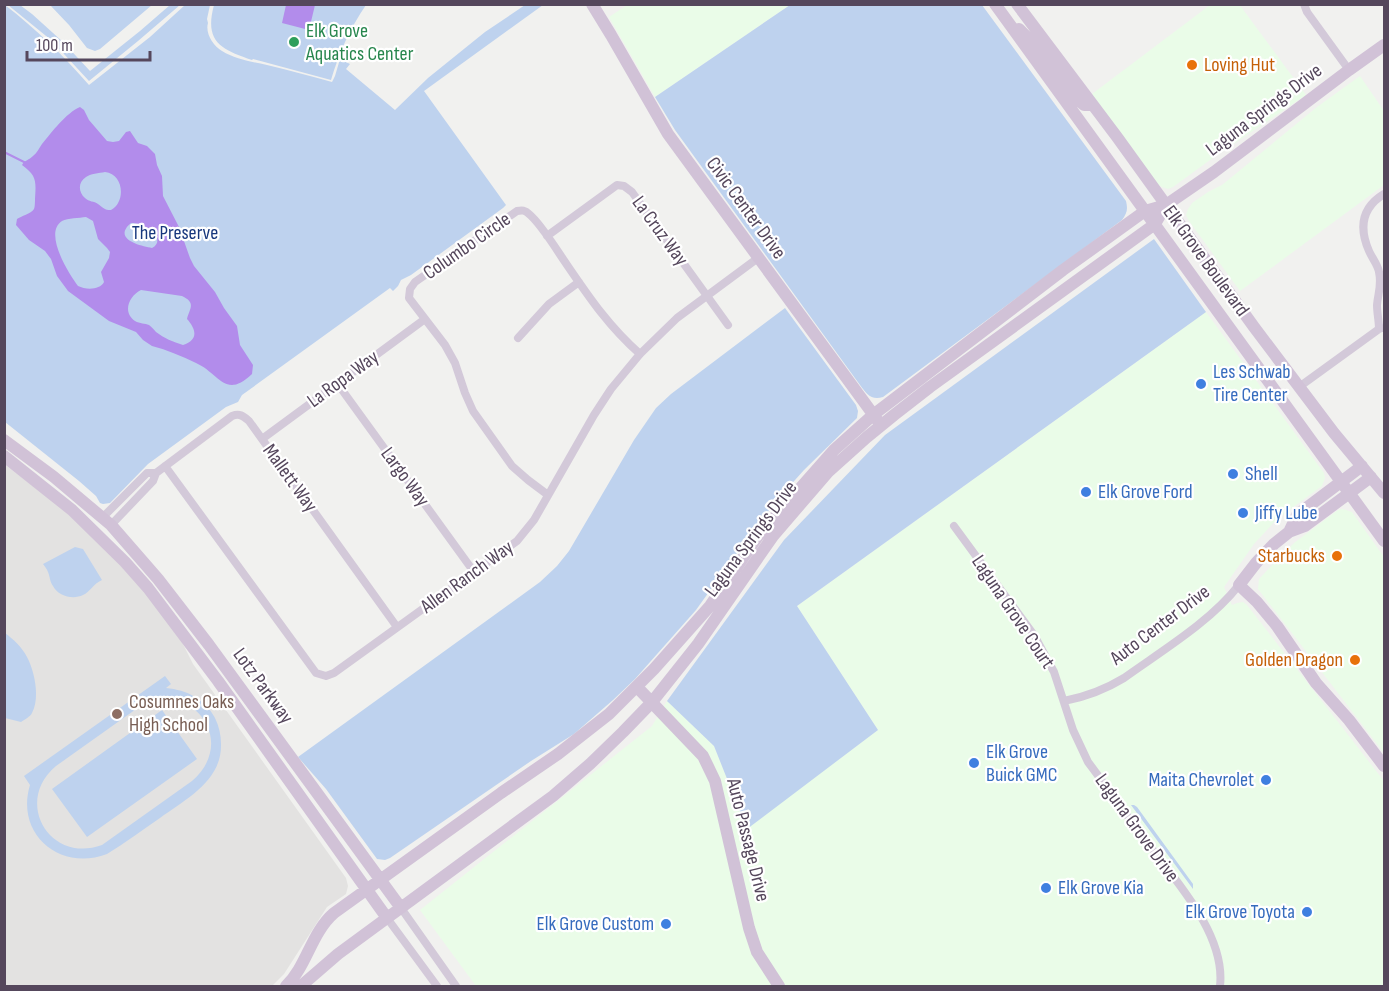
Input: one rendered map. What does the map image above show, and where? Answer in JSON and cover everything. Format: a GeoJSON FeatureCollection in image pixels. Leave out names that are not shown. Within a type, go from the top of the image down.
{"type":"FeatureCollection","features":[{"type":"Feature","properties":{"kind":"street","name":"Civic Center Drive"},"geometry":{"type":"LineString","coordinates":[[592,4],[668,134],[881,425]]}},
{"type":"Feature","properties":{"kind":"street","name":"Elk Grove Boulevard"},"geometry":{"type":"LineString","coordinates":[[994,4],[1384,541]]}},
{"type":"Feature","properties":{"kind":"street","name":"Elk Grove Boulevard"},"geometry":{"type":"LineString","coordinates":[[1017,4],[1299,387],[1384,493]]}},
{"type":"Feature","properties":{"kind":"street"},"geometry":{"type":"LineString","coordinates":[[1304,4],[1307,12],[1349,70]]}},
{"type":"Feature","properties":{"kind":"street"},"geometry":{"type":"LineString","coordinates":[[1010,26],[1023,31],[1069,92],[1084,105],[1093,105]]}},
{"type":"Feature","properties":{"kind":"street","name":"Laguna Springs Drive"},"geometry":{"type":"LineString","coordinates":[[286,987],[299,971],[325,922],[334,913],[558,754],[609,714],[637,687],[710,606],[758,536],[834,450],[873,415],[1063,270],[1145,211],[1166,205],[1214,172],[1384,45]]}},
{"type":"Feature","properties":{"kind":"street","name":"La Cruz Way"},"geometry":{"type":"LineString","coordinates":[[547,236],[617,185],[624,186],[632,192],[728,325]]}},
{"type":"Feature","properties":{"kind":"street"},"geometry":{"type":"LineString","coordinates":[[1299,387],[1382,328],[1377,304],[1381,287],[1379,270],[1369,253],[1363,235],[1364,218],[1374,200],[1384,195]]}},
{"type":"Feature","properties":{"kind":"street","name":"Laguna Springs Drive"},"geometry":{"type":"LineString","coordinates":[[301,987],[338,954],[553,796],[607,748],[652,702],[698,644],[772,536],[828,472],[881,425],[1155,224],[1166,205]]}},
{"type":"Feature","properties":{"kind":"street","name":"Columbo Circle"},"geometry":{"type":"LineString","coordinates":[[548,495],[512,466],[473,411],[455,363],[445,345],[409,298],[410,289],[415,282],[517,211],[523,210],[531,215],[547,236],[605,320],[639,354]]}},
{"type":"Feature","properties":{"kind":"street","name":"Allen Ranch Way"},"geometry":{"type":"LineString","coordinates":[[165,466],[316,673],[326,676],[334,673],[517,541],[534,520],[594,415],[639,354],[677,318],[758,258]]}},
{"type":"Feature","properties":{"kind":"street"},"geometry":{"type":"LineString","coordinates":[[518,338],[549,304],[579,282]]}},
{"type":"Feature","properties":{"kind":"street","name":"La Ropa Way"},"geometry":{"type":"LineString","coordinates":[[262,439],[425,319]]}},
{"type":"Feature","properties":{"kind":"street","name":"Largo Way"},"geometry":{"type":"LineString","coordinates":[[337,383],[474,572]]}},
{"type":"Feature","properties":{"kind":"street","name":"Mallett Way"},"geometry":{"type":"LineString","coordinates":[[106,522],[153,481],[156,473],[165,466],[231,416],[237,414],[243,416],[397,627]]}},
{"type":"Feature","properties":{"kind":"street","name":"Lotz Parkway"},"geometry":{"type":"LineString","coordinates":[[4,440],[54,477],[106,522],[158,579],[401,908],[456,987]]}},
{"type":"Feature","properties":{"kind":"street","name":"Lotz Parkway"},"geometry":{"type":"LineString","coordinates":[[4,456],[72,510],[148,588],[218,681],[437,987]]}},
{"type":"Feature","properties":{"kind":"street","name":"Auto Center Drive"},"geometry":{"type":"LineString","coordinates":[[1289,532],[1297,515],[1362,466]]}},
{"type":"Feature","properties":{"kind":"street","name":"Auto Center Drive"},"geometry":{"type":"LineString","coordinates":[[1064,701],[1112,685],[1205,619],[1225,602],[1266,552],[1289,532],[1305,526],[1371,477]]}},
{"type":"Feature","properties":{"kind":"street","name":"Laguna Grove Court"},"geometry":{"type":"LineString","coordinates":[[954,526],[1034,635],[1054,672],[1064,701]]}},
{"type":"Feature","properties":{"kind":"street"},"geometry":{"type":"LineString","coordinates":[[1239,585],[1272,619],[1316,683],[1349,720],[1384,766]]}},
{"type":"Feature","properties":{"kind":"street","name":"Auto Passage Drive"},"geometry":{"type":"LineString","coordinates":[[637,687],[703,756],[715,781],[749,928],[757,952],[779,987]]}},
{"type":"Feature","properties":{"kind":"street","name":"Laguna Grove Drive"},"geometry":{"type":"LineString","coordinates":[[1064,701],[1073,730],[1088,762],[1203,921],[1218,956],[1220,987]]}},
{"type":"Feature","properties":{"kind":"shaded area"},"geometry":{"type":"Polygon","coordinates":[[[1239,4],[1306,95],[1173,187],[1168,189],[1162,187],[1157,184],[1092,94],[1210,5],[1239,4]]]}},
{"type":"Feature","properties":{"kind":"shaded area"},"geometry":{"type":"Polygon","coordinates":[[[286,5],[315,5],[309,30],[282,23],[286,5]]]}},
{"type":"Feature","properties":{"kind":"shaded area"},"geometry":{"type":"Polygon","coordinates":[[[627,5],[790,5],[655,97],[609,17],[627,5]]]}},
{"type":"Feature","properties":{"kind":"shaded area"},"geometry":{"type":"Polygon","coordinates":[[[1360,76],[1384,111],[1384,185],[1240,291],[1189,221],[1186,215],[1188,209],[1192,203],[1222,185],[1317,107],[1360,76]]]}},
{"type":"Feature","properties":{"kind":"shaded area"},"geometry":{"type":"Polygon","coordinates":[[[80,107],[107,141],[119,141],[126,132],[130,131],[138,143],[147,146],[155,154],[162,176],[163,196],[179,227],[190,258],[237,326],[240,345],[253,365],[252,374],[243,381],[235,385],[228,385],[204,367],[152,346],[136,332],[109,321],[68,291],[57,276],[51,259],[45,251],[29,240],[16,225],[17,219],[31,212],[35,205],[34,179],[31,172],[22,165],[34,155],[60,123],[80,107]],[[105,172],[92,174],[80,184],[83,196],[111,210],[116,206],[121,195],[119,183],[111,174],[105,172]],[[86,217],[62,221],[55,235],[56,244],[64,263],[78,286],[99,287],[104,282],[101,272],[110,252],[98,239],[93,221],[86,217]],[[131,223],[126,229],[126,237],[130,241],[152,248],[156,244],[155,235],[147,228],[131,223]],[[141,290],[130,300],[128,309],[135,321],[149,325],[162,336],[179,344],[183,345],[192,340],[194,330],[187,319],[191,304],[187,299],[182,296],[141,290]]]}},
{"type":"Feature","properties":{"kind":"shaded area"},"geometry":{"type":"Polygon","coordinates":[[[1206,312],[1324,473],[1322,486],[1277,519],[1254,544],[1224,587],[1232,605],[1243,602],[1247,605],[1384,781],[1384,986],[476,986],[420,910],[652,726],[667,701],[714,746],[747,828],[878,730],[797,606],[1206,312]]]}},
{"type":"Feature","properties":{"kind":"shaded area","name":"Cosumnes Oaks High School"},"geometry":{"type":"Polygon","coordinates":[[[4,464],[63,509],[112,556],[147,595],[179,636],[193,664],[346,878],[348,886],[346,894],[327,907],[284,974],[272,986],[5,986],[4,464]]]}},
{"type":"Feature","properties":{"kind":"shaded area"},"geometry":{"type":"Polygon","coordinates":[[[1338,510],[1352,512],[1384,557],[1384,753],[1258,589],[1259,579],[1294,543],[1338,510]]]}},
{"type":"Feature","properties":{"kind":"green space","name":"The Preserve"},"geometry":{"type":"Polygon","coordinates":[[[5,5],[49,43],[89,85],[150,37],[185,5],[210,5],[207,19],[209,35],[213,43],[222,51],[244,60],[332,82],[340,59],[350,64],[346,69],[395,110],[428,78],[485,32],[525,5],[543,5],[424,91],[506,205],[401,280],[393,291],[390,288],[242,395],[238,402],[226,407],[148,464],[110,503],[100,503],[96,496],[79,481],[5,422],[5,5]]]}},
{"type":"Feature","properties":{"kind":"green space"},"geometry":{"type":"Polygon","coordinates":[[[8,5],[20,5],[32,14],[90,71],[170,5],[180,5],[89,81],[51,40],[8,5]]]}},
{"type":"Feature","properties":{"kind":"green space"},"geometry":{"type":"Polygon","coordinates":[[[50,5],[152,5],[95,51],[87,48],[50,5]]]}},
{"type":"Feature","properties":{"kind":"green space","name":"Elk Grove Aquatics Center"},"geometry":{"type":"Polygon","coordinates":[[[214,5],[366,5],[346,41],[331,80],[252,60],[224,48],[213,36],[211,28],[214,5]]]}},
{"type":"Feature","properties":{"kind":"green space"},"geometry":{"type":"Polygon","coordinates":[[[790,5],[982,5],[1126,201],[1127,211],[1122,220],[879,398],[872,397],[862,388],[675,130],[655,97],[790,5]]]}},
{"type":"Feature","properties":{"kind":"green space"},"geometry":{"type":"Polygon","coordinates":[[[1154,239],[1206,312],[797,606],[878,730],[747,829],[714,746],[667,701],[784,540],[885,435],[1154,239]]]}},
{"type":"Feature","properties":{"kind":"green space"},"geometry":{"type":"Polygon","coordinates":[[[785,308],[856,405],[857,418],[778,499],[696,610],[635,679],[613,700],[574,734],[390,858],[377,859],[326,789],[298,757],[540,582],[569,551],[634,440],[656,408],[671,394],[785,308]]]}},
{"type":"Feature","properties":{"kind":"green space"},"geometry":{"type":"Polygon","coordinates":[[[75,547],[83,549],[102,580],[83,595],[70,597],[62,595],[55,589],[43,564],[75,547]]]}},
{"type":"Feature","properties":{"kind":"green space"},"geometry":{"type":"Polygon","coordinates":[[[5,633],[25,653],[34,677],[36,700],[34,707],[30,716],[21,722],[5,718],[5,633]]]}},
{"type":"Feature","properties":{"kind":"green space"},"geometry":{"type":"Polygon","coordinates":[[[165,676],[171,684],[166,688],[188,693],[211,711],[220,731],[220,757],[216,768],[201,788],[114,850],[90,858],[73,858],[58,853],[45,845],[35,833],[29,819],[27,803],[30,785],[24,776],[165,676]],[[161,698],[139,707],[56,766],[43,781],[38,796],[38,812],[43,826],[53,838],[67,846],[83,849],[102,845],[192,781],[203,769],[210,755],[211,741],[208,728],[202,717],[191,707],[178,701],[161,698]]]}},
{"type":"Feature","properties":{"kind":"green space"},"geometry":{"type":"Polygon","coordinates":[[[162,710],[197,759],[87,837],[52,789],[162,710]]]}},
{"type":"Feature","properties":{"kind":"green space"},"geometry":{"type":"Polygon","coordinates":[[[1131,805],[1137,807],[1193,884],[1193,889],[1131,805]]]}},
{"type":"Feature","properties":{"kind":"waterway"},"geometry":{"type":"LineString","coordinates":[[4,152],[26,163]]}},
{"type":"Feature","properties":{"kind":"place","name":"Elk Grove Aquatics Center"},"geometry":{"type":"Point","coordinates":[294,42]}},
{"type":"Feature","properties":{"kind":"place","name":"Loving Hut"},"geometry":{"type":"Point","coordinates":[1192,65]}},
{"type":"Feature","properties":{"kind":"place","name":"Les Schwab Tire Center"},"geometry":{"type":"Point","coordinates":[1201,384]}},
{"type":"Feature","properties":{"kind":"place","name":"Shell"},"geometry":{"type":"Point","coordinates":[1233,474]}},
{"type":"Feature","properties":{"kind":"place","name":"Elk Grove Ford"},"geometry":{"type":"Point","coordinates":[1086,492]}},
{"type":"Feature","properties":{"kind":"place","name":"Jiffy Lube"},"geometry":{"type":"Point","coordinates":[1243,513]}},
{"type":"Feature","properties":{"kind":"place","name":"Starbucks"},"geometry":{"type":"Point","coordinates":[1337,556]}},
{"type":"Feature","properties":{"kind":"place","name":"Golden Dragon"},"geometry":{"type":"Point","coordinates":[1355,660]}},
{"type":"Feature","properties":{"kind":"place","name":"Cosumnes Oaks High School"},"geometry":{"type":"Point","coordinates":[117,714]}},
{"type":"Feature","properties":{"kind":"place","name":"Elk Grove Buick GMC"},"geometry":{"type":"Point","coordinates":[974,763]}},
{"type":"Feature","properties":{"kind":"place","name":"Maita Chevrolet"},"geometry":{"type":"Point","coordinates":[1266,780]}},
{"type":"Feature","properties":{"kind":"place","name":"Elk Grove Kia"},"geometry":{"type":"Point","coordinates":[1046,888]}},
{"type":"Feature","properties":{"kind":"place","name":"Elk Grove Toyota"},"geometry":{"type":"Point","coordinates":[1307,912]}},
{"type":"Feature","properties":{"kind":"place","name":"Elk Grove Custom"},"geometry":{"type":"Point","coordinates":[666,924]}}]}
